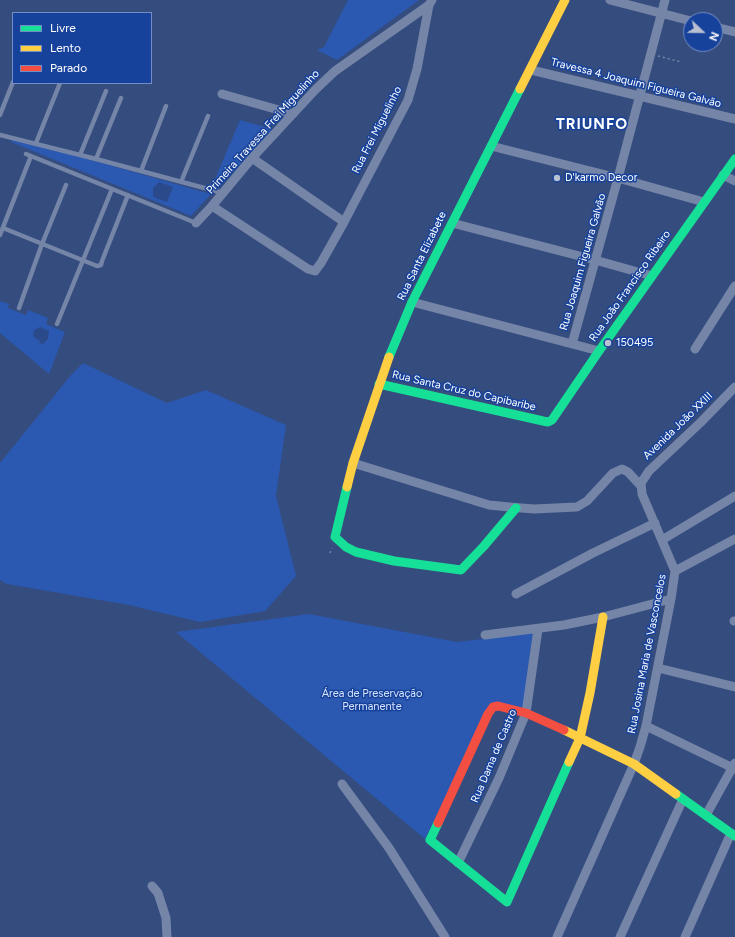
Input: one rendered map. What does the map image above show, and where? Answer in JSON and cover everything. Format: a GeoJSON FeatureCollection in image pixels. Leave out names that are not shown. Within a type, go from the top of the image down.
{"type":"FeatureCollection","features":[{"type":"Feature","properties":{"kind":"street","name":"Rua Santa Elizabete"},"geometry":{"type":"LineString","coordinates":[[516,508],[484,546],[461,570],[394,561],[369,555],[346,547],[335,537],[353,463],[392,348],[412,302],[490,146],[531,70],[565,0]]}},
{"type":"Feature","properties":{"kind":"street"},"geometry":{"type":"LineString","coordinates":[[610,0],[683,19]]}},
{"type":"Feature","properties":{"kind":"street","name":"Rua Joaquim Figueira Galvão"},"geometry":{"type":"LineString","coordinates":[[572,344],[665,0]]}},
{"type":"Feature","properties":{"kind":"street","name":"Primeira Travessa Frei Miguelinho"},"geometry":{"type":"LineString","coordinates":[[196,223],[252,158],[314,90],[335,71],[431,3]]}},
{"type":"Feature","properties":{"kind":"street","name":"Rua Frei Miguelinho"},"geometry":{"type":"LineString","coordinates":[[212,206],[308,269],[315,271],[344,222],[408,100],[417,69],[431,3]]}},
{"type":"Feature","properties":{"kind":"street"},"geometry":{"type":"LineString","coordinates":[[723,29],[735,32]]}},
{"type":"Feature","properties":{"kind":"street","name":"Travessa 4 Joaquim Figueira Galvão"},"geometry":{"type":"LineString","coordinates":[[531,70],[735,119]]}},
{"type":"Feature","properties":{"kind":"street"},"geometry":{"type":"LineString","coordinates":[[222,94],[293,114]]}},
{"type":"Feature","properties":{"kind":"street"},"geometry":{"type":"LineString","coordinates":[[490,146],[618,178],[704,202]]}},
{"type":"Feature","properties":{"kind":"street"},"geometry":{"type":"LineString","coordinates":[[252,158],[344,222]]}},
{"type":"Feature","properties":{"kind":"street","name":"Rua João Francisco Ribeiro"},"geometry":{"type":"LineString","coordinates":[[543,421],[548,422],[556,415],[599,351],[735,159]]}},
{"type":"Feature","properties":{"kind":"street"},"geometry":{"type":"LineString","coordinates":[[723,175],[735,181]]}},
{"type":"Feature","properties":{"kind":"street"},"geometry":{"type":"LineString","coordinates":[[452,223],[652,276]]}},
{"type":"Feature","properties":{"kind":"street"},"geometry":{"type":"LineString","coordinates":[[694,349],[735,286]]}},
{"type":"Feature","properties":{"kind":"street"},"geometry":{"type":"LineString","coordinates":[[412,302],[599,351]]}},
{"type":"Feature","properties":{"kind":"street","name":"Rua Santa Cruz do Capibaribe"},"geometry":{"type":"LineString","coordinates":[[379,384],[543,421]]}},
{"type":"Feature","properties":{"kind":"street","name":"Avenida João XXIII"},"geometry":{"type":"LineString","coordinates":[[640,485],[649,471],[701,422],[735,387]]}},
{"type":"Feature","properties":{"kind":"street"},"geometry":{"type":"LineString","coordinates":[[353,463],[489,505],[516,508],[534,509],[577,507],[587,501],[613,473],[622,469],[628,472],[640,485]]}},
{"type":"Feature","properties":{"kind":"street","name":"Rua Josina Maria de Vasconcelos"},"geometry":{"type":"LineString","coordinates":[[557,937],[634,764],[646,726],[671,599],[675,571],[642,494],[640,485]]}},
{"type":"Feature","properties":{"kind":"street"},"geometry":{"type":"LineString","coordinates":[[662,540],[735,496]]}},
{"type":"Feature","properties":{"kind":"street"},"geometry":{"type":"LineString","coordinates":[[516,594],[655,524]]}},
{"type":"Feature","properties":{"kind":"street"},"geometry":{"type":"LineString","coordinates":[[675,571],[735,539]]}},
{"type":"Feature","properties":{"kind":"street"},"geometry":{"type":"LineString","coordinates":[[485,635],[538,629],[603,618],[671,599]]}},
{"type":"Feature","properties":{"kind":"street"},"geometry":{"type":"LineString","coordinates":[[603,618],[590,693],[580,738],[507,902],[430,840],[490,710],[494,707],[500,706],[526,713],[580,738],[634,764],[733,834],[685,937]]}},
{"type":"Feature","properties":{"kind":"street","name":"Rua Dama de Castro"},"geometry":{"type":"LineString","coordinates":[[458,862],[499,778],[526,713],[538,629]]}},
{"type":"Feature","properties":{"kind":"street"},"geometry":{"type":"LineString","coordinates":[[658,668],[735,686]]}},
{"type":"Feature","properties":{"kind":"street"},"geometry":{"type":"LineString","coordinates":[[646,726],[734,767],[706,815]]}},
{"type":"Feature","properties":{"kind":"street"},"geometry":{"type":"LineString","coordinates":[[342,784],[389,848],[445,937]]}},
{"type":"Feature","properties":{"kind":"street"},"geometry":{"type":"LineString","coordinates":[[620,937],[683,799]]}},
{"type":"Feature","properties":{"kind":"street"},"geometry":{"type":"LineString","coordinates":[[152,886],[158,893],[166,918],[167,937]]}},
{"type":"Feature","properties":{"kind":"lane"},"geometry":{"type":"LineString","coordinates":[[0,115],[12,84]]}},
{"type":"Feature","properties":{"kind":"lane"},"geometry":{"type":"LineString","coordinates":[[36,144],[60,84]]}},
{"type":"Feature","properties":{"kind":"lane"},"geometry":{"type":"LineString","coordinates":[[80,155],[106,91]]}},
{"type":"Feature","properties":{"kind":"lane"},"geometry":{"type":"LineString","coordinates":[[96,159],[121,98]]}},
{"type":"Feature","properties":{"kind":"lane"},"geometry":{"type":"LineString","coordinates":[[140,171],[166,106]]}},
{"type":"Feature","properties":{"kind":"lane"},"geometry":{"type":"LineString","coordinates":[[181,182],[208,116]]}},
{"type":"Feature","properties":{"kind":"lane"},"geometry":{"type":"LineString","coordinates":[[0,135],[223,193]]}},
{"type":"Feature","properties":{"kind":"lane"},"geometry":{"type":"LineString","coordinates":[[0,235],[28,155],[196,223]]}},
{"type":"Feature","properties":{"kind":"lane"},"geometry":{"type":"LineString","coordinates":[[19,308],[42,244],[66,185]]}},
{"type":"Feature","properties":{"kind":"lane"},"geometry":{"type":"LineString","coordinates":[[58,324],[112,189]]}},
{"type":"Feature","properties":{"kind":"lane"},"geometry":{"type":"LineString","coordinates":[[3,228],[82,261],[97,266],[101,265],[128,196]]}},
{"type":"Feature","properties":{"kind":"path"},"geometry":{"type":"LineString","coordinates":[[651,54],[681,62]]}},
{"type":"Feature","properties":{"kind":"green space"},"geometry":{"type":"Polygon","coordinates":[[[348,0],[419,0],[337,60],[317,50],[324,47],[348,0]]]}},
{"type":"Feature","properties":{"kind":"green space"},"geometry":{"type":"Polygon","coordinates":[[[240,120],[272,129],[220,187],[213,184],[240,120]]]}},
{"type":"Feature","properties":{"kind":"green space"},"geometry":{"type":"Polygon","coordinates":[[[12,140],[81,157],[211,194],[191,216],[11,142],[12,140]]]}},
{"type":"Feature","properties":{"kind":"green space"},"geometry":{"type":"Polygon","coordinates":[[[0,301],[9,304],[8,308],[26,315],[28,310],[48,318],[46,324],[65,332],[49,374],[0,333],[0,301]]]}},
{"type":"Feature","properties":{"kind":"green space"},"geometry":{"type":"Polygon","coordinates":[[[83,363],[167,403],[206,390],[286,425],[276,496],[296,576],[265,611],[200,622],[129,605],[7,584],[0,580],[0,463],[71,375],[83,363]]]}},
{"type":"Feature","properties":{"kind":"green space","name":"Área de Preservação Permanente"},"geometry":{"type":"Polygon","coordinates":[[[309,614],[457,642],[533,633],[523,710],[493,703],[425,839],[176,632],[309,614]]]}},
{"type":"Feature","properties":{"kind":"shaded area"},"geometry":{"type":"Polygon","coordinates":[[[159,182],[173,187],[167,202],[153,197],[153,188],[159,182]]]}},
{"type":"Feature","properties":{"kind":"shaded area"},"geometry":{"type":"Polygon","coordinates":[[[40,327],[49,331],[48,339],[43,344],[39,343],[40,341],[33,335],[34,330],[40,327]]]}},
{"type":"Feature","properties":{"kind":"traffic: fast"},"geometry":{"type":"LineString","coordinates":[[389,357],[412,302],[520,89]]}},
{"type":"Feature","properties":{"kind":"traffic: fast"},"geometry":{"type":"LineString","coordinates":[[379,384],[543,421],[548,422],[552,420],[735,159]]}},
{"type":"Feature","properties":{"kind":"traffic: fast"},"geometry":{"type":"LineString","coordinates":[[347,487],[335,537],[346,547],[356,552],[394,561],[461,570],[484,546],[516,508]]}},
{"type":"Feature","properties":{"kind":"traffic: fast"},"geometry":{"type":"LineString","coordinates":[[438,823],[430,840],[507,902],[569,762]]}},
{"type":"Feature","properties":{"kind":"traffic: fast"},"geometry":{"type":"LineString","coordinates":[[676,794],[735,836]]}},
{"type":"Feature","properties":{"kind":"traffic: slow"},"geometry":{"type":"LineString","coordinates":[[520,89],[565,0]]}},
{"type":"Feature","properties":{"kind":"traffic: slow"},"geometry":{"type":"LineString","coordinates":[[347,487],[353,463],[389,357]]}},
{"type":"Feature","properties":{"kind":"traffic: slow"},"geometry":{"type":"LineString","coordinates":[[569,762],[580,738],[590,693],[603,617]]}},
{"type":"Feature","properties":{"kind":"traffic: slow"},"geometry":{"type":"LineString","coordinates":[[564,730],[634,764],[676,794]]}},
{"type":"Feature","properties":{"kind":"traffic: jam"},"geometry":{"type":"LineString","coordinates":[[438,823],[488,714],[493,707],[498,706],[526,713],[564,730]]}},
{"type":"Feature","properties":{"kind":"place","name":"D'karmo Decor"},"geometry":{"type":"Point","coordinates":[557,178]}},
{"type":"Feature","properties":{"kind":"place","name":"150495"},"geometry":{"type":"Point","coordinates":[608,343]}},
{"type":"Feature","properties":{"kind":"district","name":"TRIUNFO"},"geometry":{"type":"Point","coordinates":[592,125]}}]}
